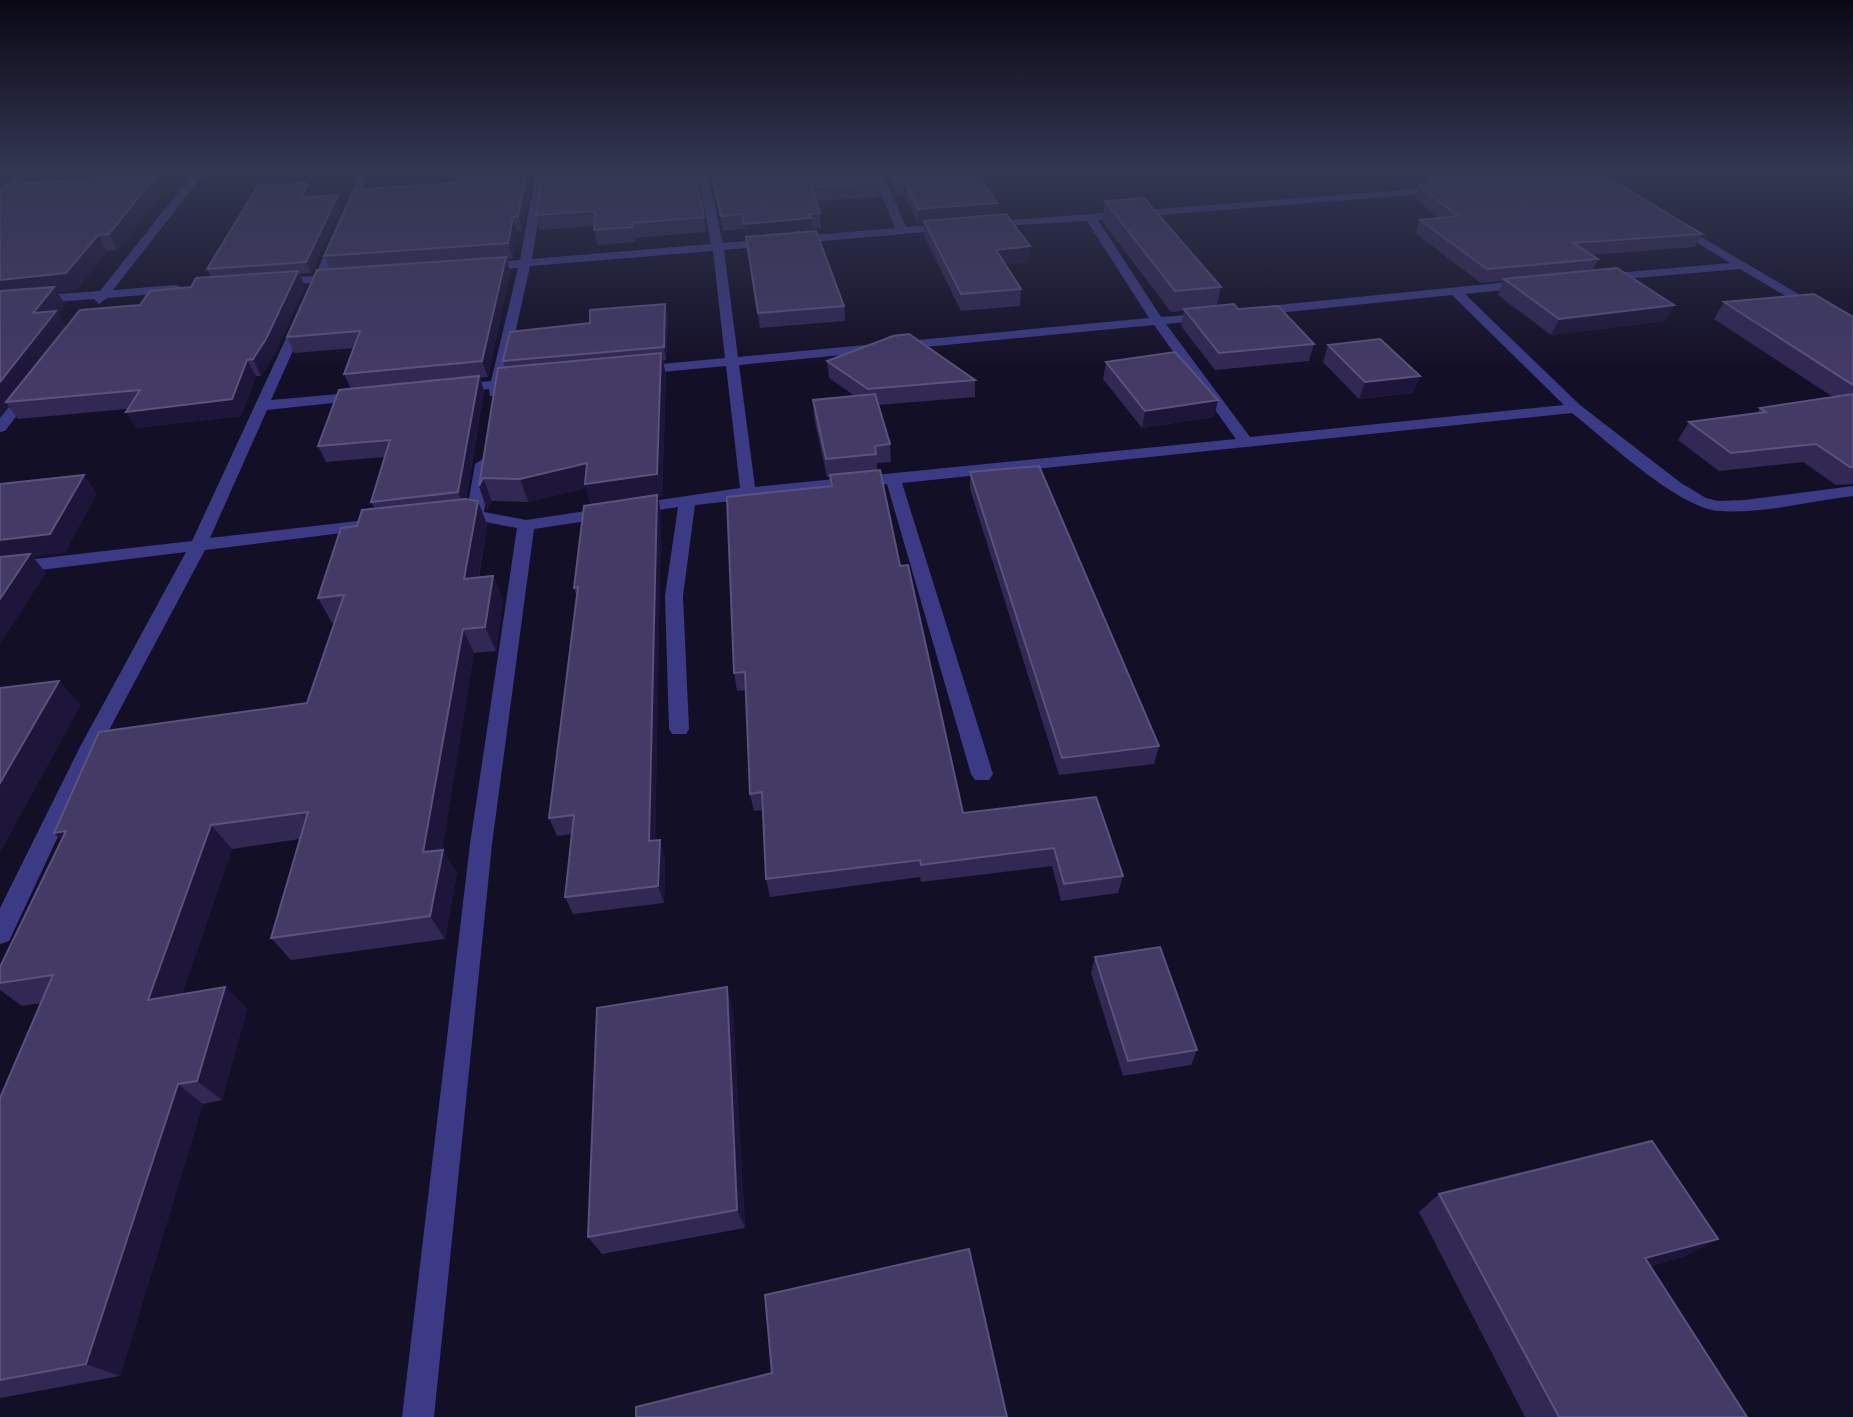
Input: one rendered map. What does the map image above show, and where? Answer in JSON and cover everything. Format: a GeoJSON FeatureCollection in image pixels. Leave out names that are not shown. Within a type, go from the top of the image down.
{"type":"FeatureCollection","features":[{"type":"Feature","properties":{"kind":"street"},"geometry":{"type":"LineString","coordinates":[[95,306],[149,237]]}},
{"type":"Feature","properties":{"kind":"street"},"geometry":{"type":"LineString","coordinates":[[0,933],[91,745],[198,546],[338,237]]}},
{"type":"Feature","properties":{"kind":"street"},"geometry":{"type":"LineString","coordinates":[[491,413],[530,237]]}},
{"type":"Feature","properties":{"kind":"street"},"geometry":{"type":"LineString","coordinates":[[716,237],[748,492]]}},
{"type":"Feature","properties":{"kind":"street"},"geometry":{"type":"LineString","coordinates":[[462,269],[836,237]]}},
{"type":"Feature","properties":{"kind":"street"},"geometry":{"type":"LineString","coordinates":[[1104,237],[1158,322],[1247,443]]}},
{"type":"Feature","properties":{"kind":"street"},"geometry":{"type":"LineString","coordinates":[[1697,237],[1853,332]]}},
{"type":"Feature","properties":{"kind":"street"},"geometry":{"type":"LineString","coordinates":[[1589,279],[1743,265]]}},
{"type":"Feature","properties":{"kind":"street"},"geometry":{"type":"LineString","coordinates":[[258,283],[351,277]]}},
{"type":"Feature","properties":{"kind":"street"},"geometry":{"type":"LineString","coordinates":[[1236,314],[1544,283]]}},
{"type":"Feature","properties":{"kind":"street"},"geometry":{"type":"LineString","coordinates":[[0,302],[197,288]]}},
{"type":"Feature","properties":{"kind":"street"},"geometry":{"type":"LineString","coordinates":[[1454,290],[1575,408],[1675,486],[1717,506],[1853,491]]}},
{"type":"Feature","properties":{"kind":"street"},"geometry":{"type":"LineString","coordinates":[[622,372],[1220,315]]}},
{"type":"Feature","properties":{"kind":"street"},"geometry":{"type":"LineString","coordinates":[[0,428],[38,379]]}},
{"type":"Feature","properties":{"kind":"street"},"geometry":{"type":"LineString","coordinates":[[449,389],[543,380]]}},
{"type":"Feature","properties":{"kind":"street"},"geometry":{"type":"LineString","coordinates":[[259,406],[370,396]]}},
{"type":"Feature","properties":{"kind":"street"},"geometry":{"type":"LineString","coordinates":[[431,519],[475,515],[526,525],[748,492],[1575,408]]}},
{"type":"Feature","properties":{"kind":"street"},"geometry":{"type":"LineString","coordinates":[[475,515],[487,443]]}},
{"type":"Feature","properties":{"kind":"street"},"geometry":{"type":"LineString","coordinates":[[893,479],[982,774]]}},
{"type":"Feature","properties":{"kind":"street"},"geometry":{"type":"LineString","coordinates":[[679,729],[674,596],[687,501]]}},
{"type":"Feature","properties":{"kind":"street"},"geometry":{"type":"LineString","coordinates":[[0,569],[387,523]]}},
{"type":"Feature","properties":{"kind":"street"},"geometry":{"type":"LineString","coordinates":[[418,1417],[481,844],[526,525]]}},
{"type":"Feature","properties":{"kind":"building"},"geometry":{"type":"Polygon","coordinates":[[[0,237],[96,237],[66,273],[0,280],[0,237]]]}},
{"type":"Feature","properties":{"kind":"building"},"geometry":{"type":"Polygon","coordinates":[[[227,237],[318,237],[306,262],[207,269],[227,237]]]}},
{"type":"Feature","properties":{"kind":"building"},"geometry":{"type":"Polygon","coordinates":[[[333,237],[509,237],[508,243],[324,256],[333,237]]]}},
{"type":"Feature","properties":{"kind":"building"},"geometry":{"type":"Polygon","coordinates":[[[746,237],[818,237],[844,306],[758,313],[746,237]]]}},
{"type":"Feature","properties":{"kind":"building"},"geometry":{"type":"Polygon","coordinates":[[[932,237],[1023,237],[1030,246],[996,250],[1021,289],[961,294],[932,237]]]}},
{"type":"Feature","properties":{"kind":"building"},"geometry":{"type":"Polygon","coordinates":[[[1133,237],[1178,237],[1221,287],[1175,291],[1133,237]]]}},
{"type":"Feature","properties":{"kind":"building"},"geometry":{"type":"Polygon","coordinates":[[[1443,237],[1657,237],[1573,243],[1598,259],[1487,269],[1443,237]]]}},
{"type":"Feature","properties":{"kind":"building"},"geometry":{"type":"Polygon","coordinates":[[[506,257],[482,361],[344,374],[360,331],[287,337],[317,270],[506,257]]]}},
{"type":"Feature","properties":{"kind":"building"},"geometry":{"type":"Polygon","coordinates":[[[1617,268],[1674,305],[1559,319],[1504,279],[1617,268]]]}},
{"type":"Feature","properties":{"kind":"building"},"geometry":{"type":"Polygon","coordinates":[[[298,271],[266,339],[253,359],[247,360],[232,399],[126,412],[140,390],[6,402],[80,310],[140,305],[150,291],[191,287],[196,278],[298,271]]]}},
{"type":"Feature","properties":{"kind":"building"},"geometry":{"type":"Polygon","coordinates":[[[54,287],[33,313],[56,311],[0,382],[0,291],[54,287]]]}},
{"type":"Feature","properties":{"kind":"building"},"geometry":{"type":"Polygon","coordinates":[[[1814,294],[1853,317],[1853,385],[1724,302],[1814,294]]]}},
{"type":"Feature","properties":{"kind":"building"},"geometry":{"type":"Polygon","coordinates":[[[665,304],[664,347],[503,361],[510,332],[590,323],[590,310],[665,304]]]}},
{"type":"Feature","properties":{"kind":"building"},"geometry":{"type":"Polygon","coordinates":[[[1234,304],[1238,309],[1278,306],[1314,344],[1219,353],[1184,309],[1234,304]]]}},
{"type":"Feature","properties":{"kind":"building"},"geometry":{"type":"Polygon","coordinates":[[[909,334],[975,380],[868,389],[827,361],[893,336],[909,334]]]}},
{"type":"Feature","properties":{"kind":"building"},"geometry":{"type":"Polygon","coordinates":[[[1380,339],[1420,376],[1365,382],[1328,345],[1380,339]]]}},
{"type":"Feature","properties":{"kind":"building"},"geometry":{"type":"Polygon","coordinates":[[[1175,352],[1218,400],[1145,411],[1106,362],[1175,352]]]}},
{"type":"Feature","properties":{"kind":"building"},"geometry":{"type":"Polygon","coordinates":[[[661,353],[657,474],[585,484],[587,463],[520,479],[483,478],[479,486],[498,368],[661,353]]]}},
{"type":"Feature","properties":{"kind":"building"},"geometry":{"type":"Polygon","coordinates":[[[479,376],[458,492],[371,502],[390,440],[318,446],[339,390],[479,376]]]}},
{"type":"Feature","properties":{"kind":"building"},"geometry":{"type":"Polygon","coordinates":[[[875,394],[890,444],[875,446],[876,454],[826,459],[813,400],[875,394]]]}},
{"type":"Feature","properties":{"kind":"building"},"geometry":{"type":"Polygon","coordinates":[[[1853,394],[1853,467],[1816,444],[1731,453],[1689,422],[1766,412],[1760,408],[1853,394]]]}},
{"type":"Feature","properties":{"kind":"building"},"geometry":{"type":"Polygon","coordinates":[[[1039,466],[1159,746],[1062,758],[970,472],[1039,466]]]}},
{"type":"Feature","properties":{"kind":"building"},"geometry":{"type":"Polygon","coordinates":[[[880,470],[900,566],[908,565],[963,813],[1096,797],[1123,876],[1064,884],[1054,848],[921,865],[920,860],[766,879],[762,792],[750,794],[745,672],[734,673],[727,497],[832,486],[830,475],[880,470]]]}},
{"type":"Feature","properties":{"kind":"building"},"geometry":{"type":"Polygon","coordinates":[[[84,475],[50,534],[0,540],[0,484],[84,475]]]}},
{"type":"Feature","properties":{"kind":"building"},"geometry":{"type":"Polygon","coordinates":[[[657,495],[649,841],[660,840],[658,886],[565,897],[574,815],[549,818],[578,587],[574,588],[584,506],[657,495]]]}},
{"type":"Feature","properties":{"kind":"building"},"geometry":{"type":"Polygon","coordinates":[[[465,499],[478,501],[464,579],[493,576],[485,627],[463,629],[423,852],[443,850],[430,916],[271,938],[308,812],[211,825],[148,1000],[225,987],[197,1081],[178,1084],[86,1364],[0,1380],[0,1098],[53,975],[0,983],[0,967],[66,831],[54,833],[99,732],[307,703],[344,595],[318,598],[341,528],[357,526],[362,510],[465,499]]]}},
{"type":"Feature","properties":{"kind":"building"},"geometry":{"type":"Polygon","coordinates":[[[30,554],[0,599],[0,557],[30,554]]]}},
{"type":"Feature","properties":{"kind":"building"},"geometry":{"type":"Polygon","coordinates":[[[59,681],[0,783],[0,688],[59,681]]]}},
{"type":"Feature","properties":{"kind":"building"},"geometry":{"type":"Polygon","coordinates":[[[1160,947],[1197,1050],[1128,1061],[1095,957],[1160,947]]]}},
{"type":"Feature","properties":{"kind":"building"},"geometry":{"type":"Polygon","coordinates":[[[727,987],[737,1210],[588,1237],[597,1008],[727,987]]]}},
{"type":"Feature","properties":{"kind":"building"},"geometry":{"type":"Polygon","coordinates":[[[1652,1141],[1718,1239],[1645,1258],[1747,1417],[1559,1417],[1439,1194],[1652,1141]]]}},
{"type":"Feature","properties":{"kind":"building"},"geometry":{"type":"Polygon","coordinates":[[[969,1249],[1007,1417],[636,1417],[636,1407],[772,1373],[765,1295],[969,1249]]]}}]}
